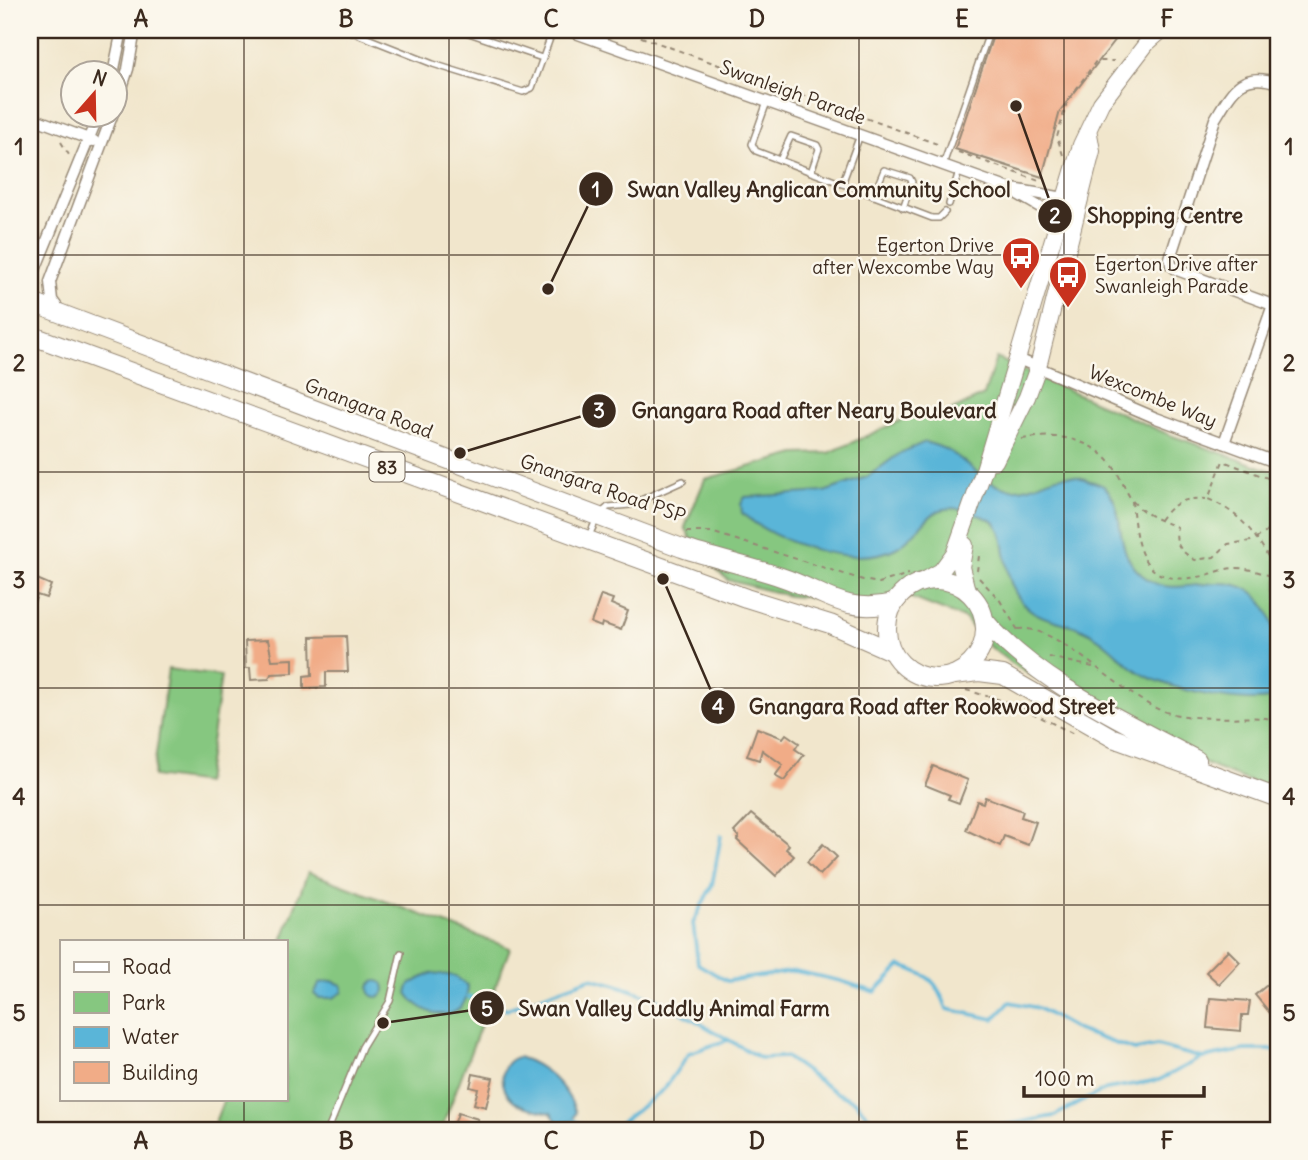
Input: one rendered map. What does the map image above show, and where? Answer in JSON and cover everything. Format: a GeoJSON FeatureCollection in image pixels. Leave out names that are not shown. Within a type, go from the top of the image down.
{"type":"FeatureCollection","features":[{"type":"Feature","properties":{"kind":"main road","name":"Gnangara Road"},"geometry":{"type":"LineString","coordinates":[[30,302],[684,548],[784,578],[817,595],[866,607],[894,603]]}},
{"type":"Feature","properties":{"kind":"main road","name":"83"},"geometry":{"type":"LineString","coordinates":[[30,335],[587,541],[746,598],[830,624],[911,672],[955,684],[979,672],[1003,675],[1113,738],[1278,798]]}},
{"type":"Feature","properties":{"kind":"main road","name":"83"},"geometry":{"type":"LineString","coordinates":[[894,603],[918,576]]}},
{"type":"Feature","properties":{"kind":"main road"},"geometry":{"type":"LineString","coordinates":[[918,576],[953,583],[967,592]]}},
{"type":"Feature","properties":{"kind":"main road","name":"83"},"geometry":{"type":"LineString","coordinates":[[967,592],[978,604],[984,620],[1003,642],[1042,671],[1122,720],[1247,785]]}},
{"type":"Feature","properties":{"kind":"main road"},"geometry":{"type":"LineString","coordinates":[[888,656],[887,618],[894,603]]}},
{"type":"Feature","properties":{"kind":"main road"},"geometry":{"type":"LineString","coordinates":[[955,684],[979,653],[985,637],[984,620]]}},
{"type":"Feature","properties":{"kind":"street"},"geometry":{"type":"LineString","coordinates":[[116,60],[122,30]]}},
{"type":"Feature","properties":{"kind":"street"},"geometry":{"type":"LineString","coordinates":[[130,60],[135,30]]}},
{"type":"Feature","properties":{"kind":"street","name":"Swanleigh Parade"},"geometry":{"type":"LineString","coordinates":[[567,30],[1007,188],[1064,198]]}},
{"type":"Feature","properties":{"kind":"street"},"geometry":{"type":"LineString","coordinates":[[967,592],[961,570],[961,556],[969,522],[987,472],[1016,358],[1057,216],[1081,145],[1089,134],[1101,103],[1127,68],[1138,33],[1162,30]]}},
{"type":"Feature","properties":{"kind":"street"},"geometry":{"type":"LineString","coordinates":[[1276,306],[1177,271],[1171,265],[1170,258],[1215,119],[1227,99],[1241,83],[1253,78],[1278,83]]}},
{"type":"Feature","properties":{"kind":"street"},"geometry":{"type":"LineString","coordinates":[[30,117],[60,128]]}},
{"type":"Feature","properties":{"kind":"street"},"geometry":{"type":"LineString","coordinates":[[65,130],[103,145]]}},
{"type":"Feature","properties":{"kind":"street"},"geometry":{"type":"LineString","coordinates":[[30,282],[93,130]]}},
{"type":"Feature","properties":{"kind":"street"},"geometry":{"type":"LineString","coordinates":[[68,317],[52,300],[50,282],[108,130]]}},
{"type":"Feature","properties":{"kind":"street"},"geometry":{"type":"LineString","coordinates":[[987,472],[1038,367],[1092,151],[1089,134]]}},
{"type":"Feature","properties":{"kind":"street","name":"Swanleigh Parade"},"geometry":{"type":"LineString","coordinates":[[1007,188],[1057,216]]}},
{"type":"Feature","properties":{"kind":"street"},"geometry":{"type":"LineString","coordinates":[[1064,198],[1077,213]]}},
{"type":"Feature","properties":{"kind":"street"},"geometry":{"type":"LineString","coordinates":[[1057,216],[1077,213]]}},
{"type":"Feature","properties":{"kind":"street"},"geometry":{"type":"LineString","coordinates":[[1224,443],[1276,306],[1278,291]]}},
{"type":"Feature","properties":{"kind":"street","name":"Wexcombe Way"},"geometry":{"type":"LineString","coordinates":[[1016,358],[1156,418],[1278,463]]}},
{"type":"Feature","properties":{"kind":"street"},"geometry":{"type":"LineString","coordinates":[[918,576],[947,565],[969,522]]}},
{"type":"Feature","properties":{"kind":"lane"},"geometry":{"type":"LineString","coordinates":[[346,30],[433,64],[523,92],[532,88],[553,30]]}},
{"type":"Feature","properties":{"kind":"lane"},"geometry":{"type":"LineString","coordinates":[[460,30],[542,58]]}},
{"type":"Feature","properties":{"kind":"lane"},"geometry":{"type":"LineString","coordinates":[[943,165],[990,30]]}},
{"type":"Feature","properties":{"kind":"lane"},"geometry":{"type":"LineString","coordinates":[[767,102],[752,146],[780,160],[932,218],[939,218],[945,212]]}},
{"type":"Feature","properties":{"kind":"lane"},"geometry":{"type":"LineString","coordinates":[[842,184],[860,135]]}},
{"type":"Feature","properties":{"kind":"lane"},"geometry":{"type":"LineString","coordinates":[[780,160],[791,136],[817,145],[819,149],[811,172]]}},
{"type":"Feature","properties":{"kind":"lane"},"geometry":{"type":"LineString","coordinates":[[873,196],[884,170],[910,178],[912,182],[903,208]]}},
{"type":"Feature","properties":{"kind":"lane"},"geometry":{"type":"LineString","coordinates":[[949,204],[959,171]]}},
{"type":"Feature","properties":{"kind":"lane"},"geometry":{"type":"LineString","coordinates":[[587,541],[598,516],[608,506],[630,505],[682,481]]}},
{"type":"Feature","properties":{"kind":"lane"},"geometry":{"type":"LineString","coordinates":[[328,1130],[362,1047],[390,1002],[401,953]]}},
{"type":"Feature","properties":{"kind":"path"},"geometry":{"type":"LineString","coordinates":[[622,30],[1048,184]]}},
{"type":"Feature","properties":{"kind":"path"},"geometry":{"type":"LineString","coordinates":[[1063,157],[1057,141],[1059,128],[1066,102],[1079,83],[1096,61],[1113,61],[1127,68]]}},
{"type":"Feature","properties":{"kind":"path"},"geometry":{"type":"LineString","coordinates":[[65,130],[61,141],[71,158]]}},
{"type":"Feature","properties":{"kind":"path"},"geometry":{"type":"LineString","coordinates":[[1021,439],[1042,435],[1063,436],[1097,451],[1111,464],[1132,500],[1141,555],[1151,569],[1164,576],[1193,578],[1233,568],[1278,578]]}},
{"type":"Feature","properties":{"kind":"path"},"geometry":{"type":"LineString","coordinates":[[1208,499],[1223,461],[1278,482]]}},
{"type":"Feature","properties":{"kind":"path"},"geometry":{"type":"LineString","coordinates":[[1160,521],[1169,508],[1184,500],[1208,499],[1241,518],[1257,538],[1278,578]]}},
{"type":"Feature","properties":{"kind":"path"},"geometry":{"type":"LineString","coordinates":[[1132,500],[1160,521],[1177,527],[1175,538],[1179,548],[1195,560],[1213,557],[1228,544],[1257,538],[1278,520]]}},
{"type":"Feature","properties":{"kind":"path","name":"Gnangara Road PSP"},"geometry":{"type":"LineString","coordinates":[[681,532],[711,532],[866,580],[918,576]]}},
{"type":"Feature","properties":{"kind":"path"},"geometry":{"type":"LineString","coordinates":[[961,570],[988,585],[1023,638]]}},
{"type":"Feature","properties":{"kind":"path"},"geometry":{"type":"LineString","coordinates":[[866,580],[863,596],[866,607]]}},
{"type":"Feature","properties":{"kind":"path"},"geometry":{"type":"LineString","coordinates":[[1003,642],[1018,628]]}},
{"type":"Feature","properties":{"kind":"path"},"geometry":{"type":"LineString","coordinates":[[1018,628],[1063,643],[1093,667],[1161,710],[1184,715],[1266,718],[1278,721]]}},
{"type":"Feature","properties":{"kind":"path"},"geometry":{"type":"LineString","coordinates":[[1041,654],[1093,667]]}},
{"type":"Feature","properties":{"kind":"path"},"geometry":{"type":"LineString","coordinates":[[888,656],[915,682],[955,684],[1014,704],[1077,735]]}},
{"type":"Feature","properties":{"kind":"green space"},"geometry":{"type":"Polygon","coordinates":[[[996,358],[1170,435],[1278,473],[1278,792],[1217,769],[1132,731],[1017,667],[982,641],[966,619],[909,597],[894,603],[789,596],[728,580],[698,552],[685,527],[705,479],[796,454],[829,453],[915,414],[949,412],[984,395],[996,358]]]}},
{"type":"Feature","properties":{"kind":"green space"},"geometry":{"type":"Polygon","coordinates":[[[168,669],[221,676],[205,783],[153,776],[168,669]]]}},
{"type":"Feature","properties":{"kind":"green space"},"geometry":{"type":"Polygon","coordinates":[[[308,872],[510,948],[441,1130],[212,1130],[224,1100],[287,1100],[287,940],[282,940],[308,872]]]}},
{"type":"Feature","properties":{"kind":"water"},"geometry":{"type":"Polygon","coordinates":[[[925,442],[943,448],[986,479],[1003,487],[1023,488],[1067,476],[1102,485],[1117,508],[1128,558],[1136,570],[1149,580],[1169,587],[1231,584],[1249,590],[1262,601],[1270,616],[1277,655],[1278,696],[1248,700],[1185,690],[1136,670],[1090,633],[1034,612],[1018,598],[1012,586],[999,530],[994,522],[982,516],[956,508],[945,509],[928,518],[896,548],[879,554],[859,556],[815,550],[794,543],[773,534],[742,513],[741,504],[745,497],[824,492],[867,477],[900,453],[925,442]]]}},
{"type":"Feature","properties":{"kind":"water"},"geometry":{"type":"Polygon","coordinates":[[[432,973],[455,976],[468,986],[466,999],[460,1008],[452,1013],[433,1013],[414,1002],[407,993],[410,984],[432,973]]]}},
{"type":"Feature","properties":{"kind":"water"},"geometry":{"type":"Polygon","coordinates":[[[332,981],[342,985],[343,992],[333,998],[319,998],[314,994],[320,983],[332,981]]]}},
{"type":"Feature","properties":{"kind":"water"},"geometry":{"type":"Polygon","coordinates":[[[374,981],[380,981],[385,989],[383,995],[374,997],[369,992],[369,986],[374,981]]]}},
{"type":"Feature","properties":{"kind":"water"},"geometry":{"type":"Polygon","coordinates":[[[518,1057],[546,1071],[560,1085],[576,1112],[573,1120],[559,1125],[551,1113],[522,1106],[509,1096],[503,1084],[504,1070],[506,1064],[518,1057]]]}},
{"type":"Feature","properties":{"kind":"building"},"geometry":{"type":"Polygon","coordinates":[[[995,30],[1115,30],[1120,34],[1060,111],[1042,177],[955,149],[995,30]]]}},
{"type":"Feature","properties":{"kind":"building"},"geometry":{"type":"Polygon","coordinates":[[[30,576],[51,585],[46,598],[37,595],[31,612],[30,576]]]}},
{"type":"Feature","properties":{"kind":"building"},"geometry":{"type":"Polygon","coordinates":[[[601,595],[613,599],[611,604],[628,611],[621,630],[602,623],[601,627],[591,623],[601,595]]]}},
{"type":"Feature","properties":{"kind":"building"},"geometry":{"type":"Polygon","coordinates":[[[346,636],[348,672],[326,672],[326,687],[304,688],[304,676],[312,675],[311,637],[346,636]]]}},
{"type":"Feature","properties":{"kind":"building"},"geometry":{"type":"Polygon","coordinates":[[[268,640],[272,660],[293,659],[293,673],[271,674],[269,679],[251,680],[250,668],[246,668],[245,641],[268,640]]]}},
{"type":"Feature","properties":{"kind":"building"},"geometry":{"type":"Polygon","coordinates":[[[757,728],[783,738],[786,734],[799,743],[795,749],[804,755],[784,781],[775,776],[783,765],[762,750],[759,760],[747,756],[757,728]]]}},
{"type":"Feature","properties":{"kind":"building"},"geometry":{"type":"Polygon","coordinates":[[[933,766],[968,780],[959,803],[948,799],[950,795],[925,785],[933,766]]]}},
{"type":"Feature","properties":{"kind":"building"},"geometry":{"type":"Polygon","coordinates":[[[985,797],[1023,811],[1021,817],[1036,822],[1028,845],[1004,836],[1000,846],[966,830],[977,801],[983,803],[985,797]]]}},
{"type":"Feature","properties":{"kind":"building"},"geometry":{"type":"Polygon","coordinates":[[[751,814],[789,845],[786,849],[794,856],[776,876],[737,840],[739,837],[734,832],[751,814]]]}},
{"type":"Feature","properties":{"kind":"building"},"geometry":{"type":"Polygon","coordinates":[[[823,844],[837,857],[820,875],[807,862],[823,844]]]}},
{"type":"Feature","properties":{"kind":"building"},"geometry":{"type":"Polygon","coordinates":[[[1228,950],[1240,962],[1219,984],[1206,972],[1228,950]]]}},
{"type":"Feature","properties":{"kind":"building"},"geometry":{"type":"Polygon","coordinates":[[[1278,976],[1278,1006],[1270,1013],[1255,995],[1278,976]]]}},
{"type":"Feature","properties":{"kind":"building"},"geometry":{"type":"Polygon","coordinates":[[[1210,998],[1250,1001],[1248,1015],[1242,1015],[1241,1031],[1207,1028],[1210,998]]]}},
{"type":"Feature","properties":{"kind":"building"},"geometry":{"type":"Polygon","coordinates":[[[473,1074],[493,1078],[486,1107],[474,1104],[478,1089],[470,1087],[473,1074]]]}},
{"type":"Feature","properties":{"kind":"building"},"geometry":{"type":"Polygon","coordinates":[[[458,1113],[478,1119],[474,1130],[454,1125],[458,1113]]]}},
{"type":"Feature","properties":{"kind":"waterway"},"geometry":{"type":"LineString","coordinates":[[721,836],[712,885],[693,923],[698,964],[727,981],[795,971],[875,992],[901,966],[931,980],[947,1009],[994,1019],[1010,1002],[1038,1008],[1077,1030],[1134,1050],[1157,1046],[1203,1058],[1245,1050],[1278,1050]]}},
{"type":"Feature","properties":{"kind":"waterway"},"geometry":{"type":"LineString","coordinates":[[468,997],[507,1009],[591,978],[617,985],[660,1000],[760,1058],[786,1057],[835,1092],[856,1102],[873,1122],[932,1130]]}},
{"type":"Feature","properties":{"kind":"waterway"},"geometry":{"type":"LineString","coordinates":[[606,1130],[618,1125],[664,1089],[689,1053],[728,1040]]}},
{"type":"Feature","properties":{"kind":"waterway"},"geometry":{"type":"LineString","coordinates":[[977,1130],[1054,1116],[1106,1089],[1159,1080],[1202,1058]]}},
{"type":"Feature","properties":{"kind":"waterway"},"geometry":{"type":"LineString","coordinates":[[573,1120],[591,1130]]}},
{"type":"Feature","properties":{"kind":"place","name":"Shopping Centre"},"geometry":{"type":"Point","coordinates":[1016,106]}},
{"type":"Feature","properties":{"kind":"place","name":"Swan Valley Anglican Community School"},"geometry":{"type":"Point","coordinates":[548,289]}},
{"type":"Feature","properties":{"kind":"place","name":"Egerton Drive after Wexcombe Way"},"geometry":{"type":"Point","coordinates":[1021,290]}},
{"type":"Feature","properties":{"kind":"place","name":"Egerton Drive after Swanleigh Parade"},"geometry":{"type":"Point","coordinates":[1068,309]}},
{"type":"Feature","properties":{"kind":"place","name":"Gnangara Road after Neary Boulevard"},"geometry":{"type":"Point","coordinates":[460,453]}},
{"type":"Feature","properties":{"kind":"place","name":"Gnangara Road after Rookwood Street"},"geometry":{"type":"Point","coordinates":[663,579]}},
{"type":"Feature","properties":{"kind":"place","name":"Swan Valley Cuddly Animal Farm"},"geometry":{"type":"Point","coordinates":[383,1023]}}]}
